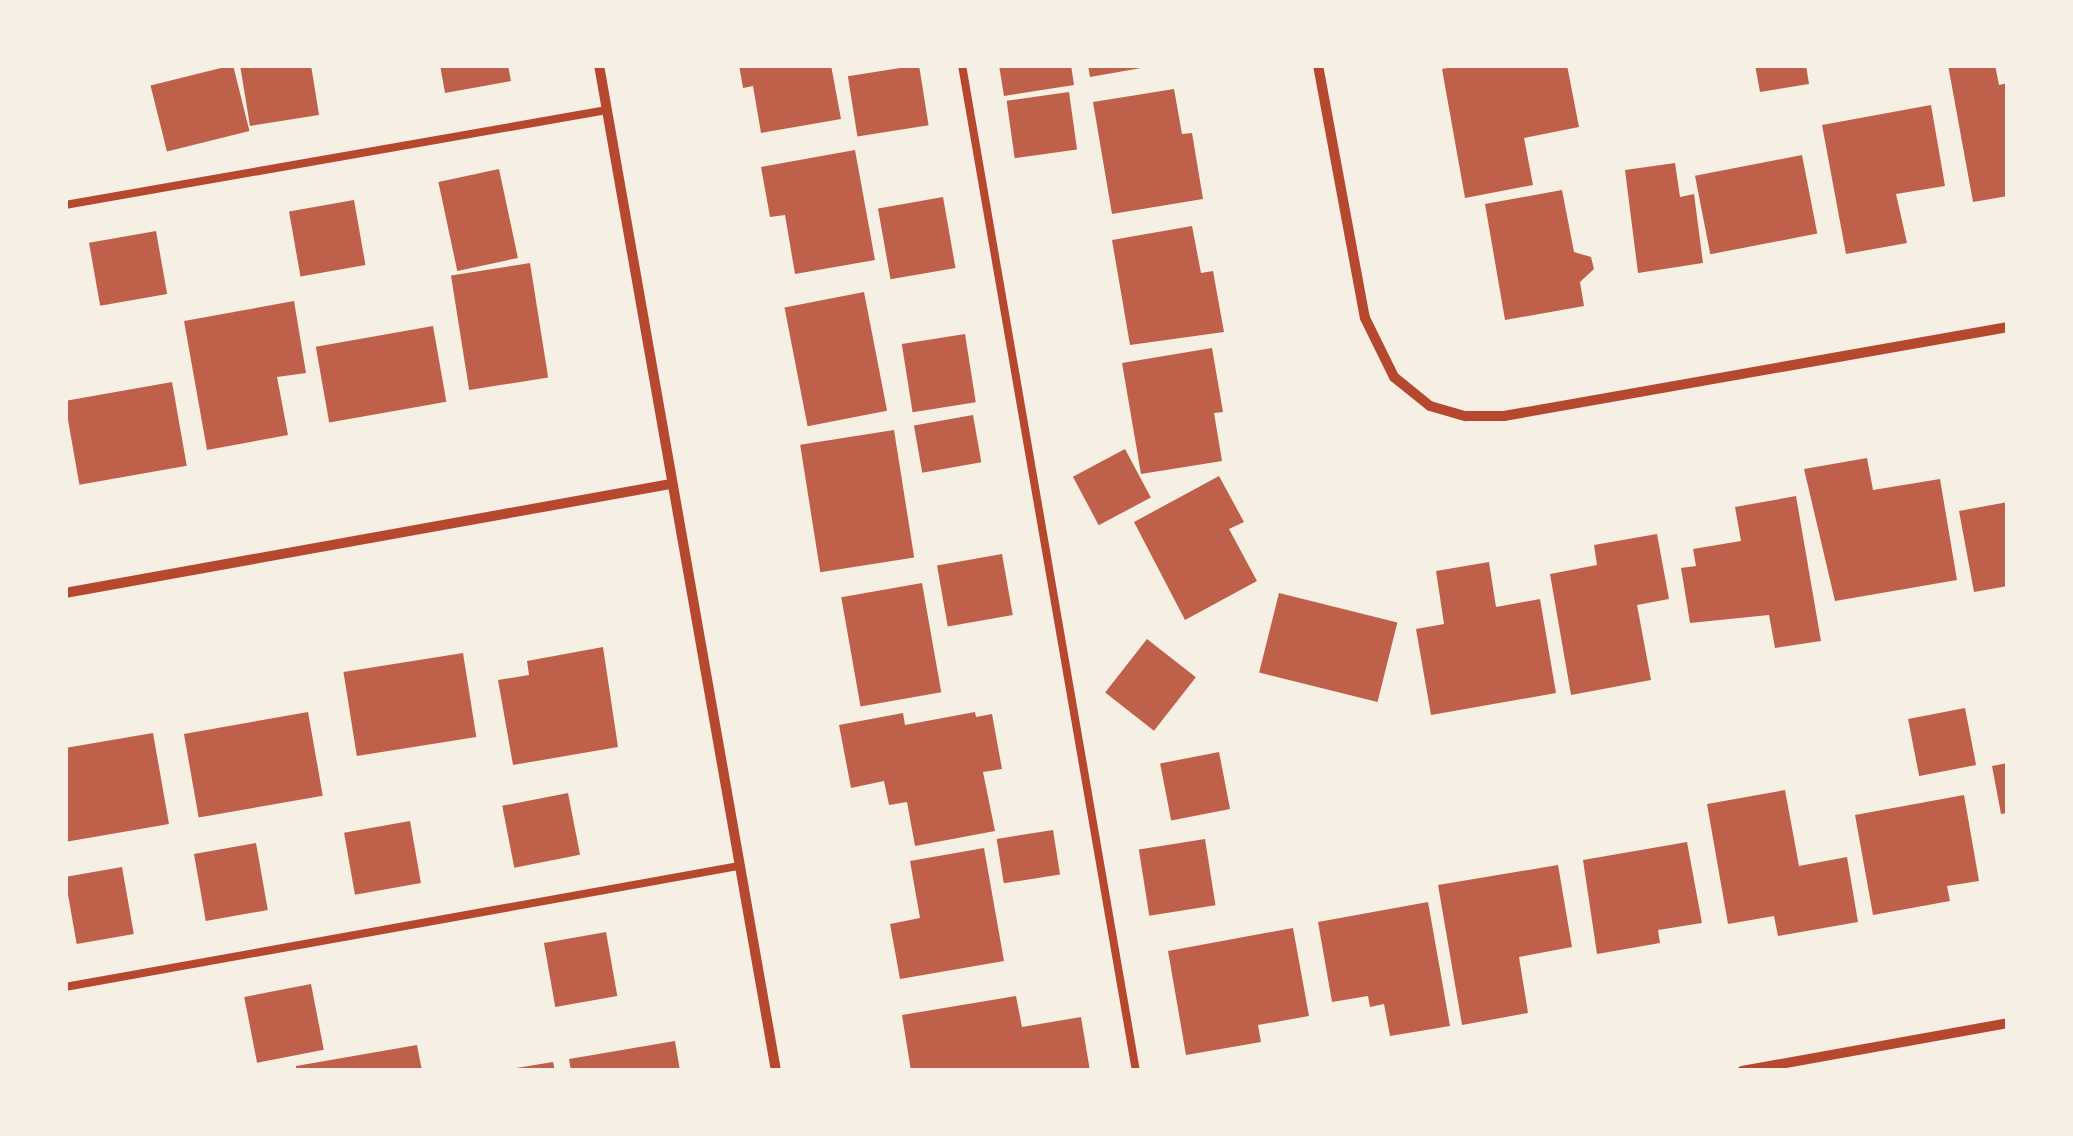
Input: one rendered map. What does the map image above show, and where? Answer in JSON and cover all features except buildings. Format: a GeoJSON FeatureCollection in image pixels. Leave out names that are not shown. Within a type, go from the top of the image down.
{"type":"FeatureCollection","features":[{"type":"Feature","properties":{"kind":"street"},"geometry":{"type":"LineString","coordinates":[[598,65],[776,1071]]}},
{"type":"Feature","properties":{"kind":"street"},"geometry":{"type":"LineString","coordinates":[[1318,65],[1364,318],[1394,377],[1430,406],[1466,416],[1504,416],[2008,327]]}},
{"type":"Feature","properties":{"kind":"street"},"geometry":{"type":"LineString","coordinates":[[65,593],[671,484]]}},
{"type":"Feature","properties":{"kind":"street"},"geometry":{"type":"LineString","coordinates":[[1742,1071],[2008,1024]]}},
{"type":"Feature","properties":{"kind":"lane"},"geometry":{"type":"LineString","coordinates":[[962,65],[1136,1071]]}},
{"type":"Feature","properties":{"kind":"lane"},"geometry":{"type":"LineString","coordinates":[[65,206],[606,110]]}},
{"type":"Feature","properties":{"kind":"lane"},"geometry":{"type":"LineString","coordinates":[[65,987],[739,866]]}}]}
